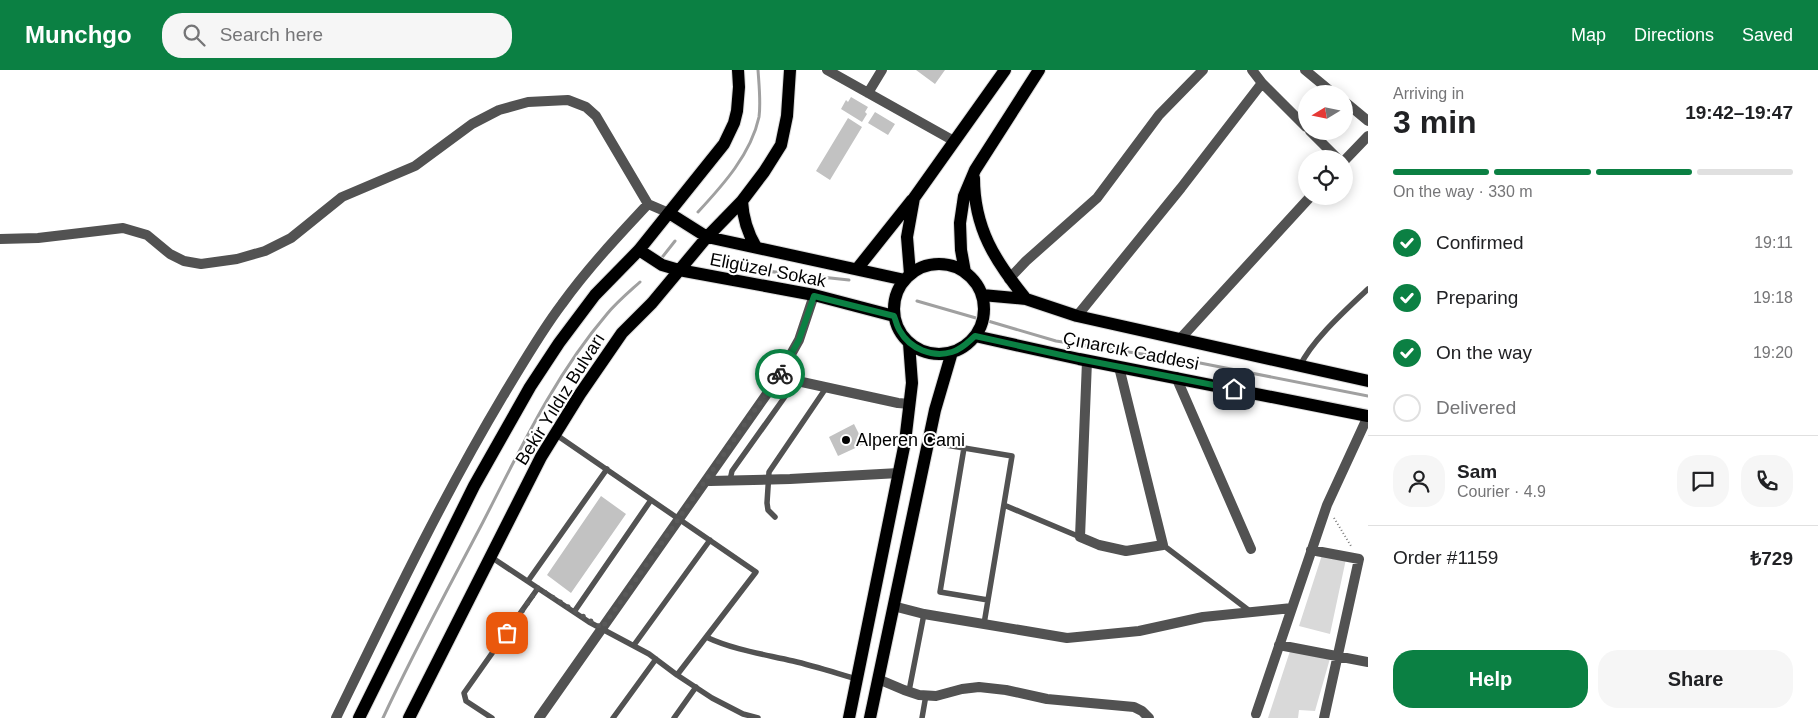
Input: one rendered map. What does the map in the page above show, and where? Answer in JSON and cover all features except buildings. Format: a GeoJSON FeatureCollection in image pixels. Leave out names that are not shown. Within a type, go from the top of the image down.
{"type":"FeatureCollection","features":[{"type":"Feature","properties":{"kind":"main road","name":"Bekir Yıldız Bulvarı"},"geometry":{"type":"LineString","coordinates":[[358,718],[474,486],[515,411],[549,357],[595,295],[639,250],[717,154],[729,134],[734,123],[739,99],[738,70]]}},
{"type":"Feature","properties":{"kind":"main road","name":"Bekir Yıldız Bulvarı"},"geometry":{"type":"LineString","coordinates":[[409,718],[542,457],[580,394],[622,333],[652,303],[707,236],[742,201],[781,145],[787,116],[790,70]]}},
{"type":"Feature","properties":{"kind":"main road"},"geometry":{"type":"LineString","coordinates":[[857,269],[914,198],[1005,70]]}},
{"type":"Feature","properties":{"kind":"main road"},"geometry":{"type":"LineString","coordinates":[[965,272],[961,250],[960,223],[964,196],[975,170],[1040,70]]}},
{"type":"Feature","properties":{"kind":"main road"},"geometry":{"type":"LineString","coordinates":[[975,170],[974,199],[981,226],[994,256],[1009,279],[1026,299]]}},
{"type":"Feature","properties":{"kind":"main road"},"geometry":{"type":"LineString","coordinates":[[908,277],[907,237],[914,198]]}},
{"type":"Feature","properties":{"kind":"main road"},"geometry":{"type":"LineString","coordinates":[[742,201],[743,218],[747,232],[756,248]]}},
{"type":"Feature","properties":{"kind":"main road","name":"Eligüzel Sokak"},"geometry":{"type":"LineString","coordinates":[[669,213],[707,236],[857,269],[908,277]]}},
{"type":"Feature","properties":{"kind":"main road","name":"Eligüzel Sokak"},"geometry":{"type":"LineString","coordinates":[[639,250],[662,265],[679,270],[814,296],[894,316]]}},
{"type":"Feature","properties":{"kind":"main road"},"geometry":{"type":"LineString","coordinates":[[938,264],[952,266],[965,272],[975,282],[982,295],[984,309],[982,323],[975,336],[965,346],[952,352],[938,354],[923,351],[910,343],[900,331],[894,316],[895,301],[900,286],[908,277],[923,266],[938,264]]}},
{"type":"Feature","properties":{"kind":"main road","name":"Çınarcık Caddesi"},"geometry":{"type":"LineString","coordinates":[[982,295],[1026,299],[1077,316],[1368,381]]}},
{"type":"Feature","properties":{"kind":"main road","name":"Çınarcık Caddesi"},"geometry":{"type":"LineString","coordinates":[[975,336],[1087,361],[1368,416]]}},
{"type":"Feature","properties":{"kind":"main road"},"geometry":{"type":"LineString","coordinates":[[849,718],[905,442],[912,383],[910,343]]}},
{"type":"Feature","properties":{"kind":"main road"},"geometry":{"type":"LineString","coordinates":[[871,718],[935,410],[952,352]]}},
{"type":"Feature","properties":{"kind":"street"},"geometry":{"type":"LineString","coordinates":[[827,70],[954,141]]}},
{"type":"Feature","properties":{"kind":"street"},"geometry":{"type":"LineString","coordinates":[[868,93],[882,70]]}},
{"type":"Feature","properties":{"kind":"street"},"geometry":{"type":"LineString","coordinates":[[1009,279],[1026,261],[1097,198],[1159,115],[1202,70]]}},
{"type":"Feature","properties":{"kind":"street"},"geometry":{"type":"LineString","coordinates":[[1252,70],[1262,83],[1298,119]]}},
{"type":"Feature","properties":{"kind":"street"},"geometry":{"type":"LineString","coordinates":[[1305,70],[1323,85]]}},
{"type":"Feature","properties":{"kind":"street"},"geometry":{"type":"LineString","coordinates":[[1077,316],[1181,188],[1262,83]]}},
{"type":"Feature","properties":{"kind":"street"},"geometry":{"type":"LineString","coordinates":[[0,239],[38,238],[124,228],[147,235],[170,254],[184,261],[201,264],[238,259],[265,251],[290,238],[342,197],[415,166],[485,116],[514,105],[552,100],[574,102],[592,111],[648,204],[669,213]]}},
{"type":"Feature","properties":{"kind":"street"},"geometry":{"type":"LineString","coordinates":[[1353,108],[1368,121]]}},
{"type":"Feature","properties":{"kind":"street"},"geometry":{"type":"LineString","coordinates":[[1353,152],[1368,136]]}},
{"type":"Feature","properties":{"kind":"street"},"geometry":{"type":"LineString","coordinates":[[1319,140],[1329,150]]}},
{"type":"Feature","properties":{"kind":"street"},"geometry":{"type":"LineString","coordinates":[[336,718],[397,591],[449,490],[544,329],[602,252],[648,204]]}},
{"type":"Feature","properties":{"kind":"street"},"geometry":{"type":"LineString","coordinates":[[1180,339],[1303,205]]}},
{"type":"Feature","properties":{"kind":"street"},"geometry":{"type":"LineString","coordinates":[[539,718],[779,377],[799,340],[814,296]]}},
{"type":"Feature","properties":{"kind":"street"},"geometry":{"type":"LineString","coordinates":[[1087,361],[1080,537],[1099,545],[1126,551],[1164,545],[1119,367]]}},
{"type":"Feature","properties":{"kind":"street"},"geometry":{"type":"LineString","coordinates":[[779,377],[910,404]]}},
{"type":"Feature","properties":{"kind":"street"},"geometry":{"type":"LineString","coordinates":[[1176,377],[1250,550]]}},
{"type":"Feature","properties":{"kind":"street"},"geometry":{"type":"LineString","coordinates":[[1256,714],[1327,505],[1368,416]]}},
{"type":"Feature","properties":{"kind":"street"},"geometry":{"type":"LineString","coordinates":[[706,479],[710,481],[768,480],[899,473]]}},
{"type":"Feature","properties":{"kind":"street"},"geometry":{"type":"LineString","coordinates":[[1311,550],[1358,559],[1324,718]]}},
{"type":"Feature","properties":{"kind":"street"},"geometry":{"type":"LineString","coordinates":[[893,606],[924,614],[1067,638],[1139,631],[1203,617],[1292,608]]}},
{"type":"Feature","properties":{"kind":"street"},"geometry":{"type":"LineString","coordinates":[[1279,645],[1368,662]]}},
{"type":"Feature","properties":{"kind":"street"},"geometry":{"type":"LineString","coordinates":[[878,679],[909,691],[926,695],[936,696],[971,687],[987,688],[1047,699],[1134,707],[1142,711],[1149,718]]}},
{"type":"Feature","properties":{"kind":"lane"},"geometry":{"type":"LineString","coordinates":[[1300,366],[1308,352],[1341,315],[1368,289]]}},
{"type":"Feature","properties":{"kind":"lane"},"geometry":{"type":"LineString","coordinates":[[775,517],[768,510],[767,503],[769,472],[826,388]]}},
{"type":"Feature","properties":{"kind":"lane"},"geometry":{"type":"LineString","coordinates":[[730,480],[732,471],[789,391]]}},
{"type":"Feature","properties":{"kind":"lane"},"geometry":{"type":"LineString","coordinates":[[555,434],[756,572],[677,675]]}},
{"type":"Feature","properties":{"kind":"lane"},"geometry":{"type":"LineString","coordinates":[[928,442],[1012,456],[984,624]]}},
{"type":"Feature","properties":{"kind":"lane"},"geometry":{"type":"LineString","coordinates":[[964,448],[940,592],[988,600]]}},
{"type":"Feature","properties":{"kind":"lane"},"geometry":{"type":"LineString","coordinates":[[528,581],[606,469]]}},
{"type":"Feature","properties":{"kind":"lane"},"geometry":{"type":"LineString","coordinates":[[574,612],[652,500]]}},
{"type":"Feature","properties":{"kind":"lane"},"geometry":{"type":"LineString","coordinates":[[1004,505],[1080,537]]}},
{"type":"Feature","properties":{"kind":"lane"},"geometry":{"type":"LineString","coordinates":[[634,644],[710,540]]}},
{"type":"Feature","properties":{"kind":"lane"},"geometry":{"type":"LineString","coordinates":[[1164,545],[1252,612]]}},
{"type":"Feature","properties":{"kind":"lane"},"geometry":{"type":"LineString","coordinates":[[491,557],[574,612],[634,644],[712,698],[744,714],[758,718]]}},
{"type":"Feature","properties":{"kind":"lane"},"geometry":{"type":"LineString","coordinates":[[492,718],[466,701],[464,693],[538,588]]}},
{"type":"Feature","properties":{"kind":"lane"},"geometry":{"type":"LineString","coordinates":[[909,691],[924,614]]}},
{"type":"Feature","properties":{"kind":"lane"},"geometry":{"type":"LineString","coordinates":[[706,637],[721,644],[857,679]]}},
{"type":"Feature","properties":{"kind":"lane"},"geometry":{"type":"LineString","coordinates":[[613,718],[656,659]]}},
{"type":"Feature","properties":{"kind":"lane"},"geometry":{"type":"LineString","coordinates":[[674,718],[696,687]]}},
{"type":"Feature","properties":{"kind":"lane"},"geometry":{"type":"LineString","coordinates":[[922,718],[926,695]]}},
{"type":"Feature","properties":{"kind":"path"},"geometry":{"type":"LineString","coordinates":[[1327,505],[1358,559]]}},
{"type":"Feature","properties":{"kind":"shaded area"},"geometry":{"type":"Polygon","coordinates":[[[1322,555],[1346,559],[1330,634],[1299,626],[1322,555]]]}},
{"type":"Feature","properties":{"kind":"shaded area"},"geometry":{"type":"Polygon","coordinates":[[[1291,648],[1331,655],[1315,711],[1299,710],[1298,718],[1268,718],[1291,648]]]}},
{"type":"Feature","properties":{"kind":"waterway"},"geometry":{"type":"LineString","coordinates":[[698,212],[726,180],[750,144],[759,117],[758,70]]}},
{"type":"Feature","properties":{"kind":"waterway"},"geometry":{"type":"LineString","coordinates":[[660,260],[675,241]]}},
{"type":"Feature","properties":{"kind":"waterway"},"geometry":{"type":"LineString","coordinates":[[719,266],[849,280]]}},
{"type":"Feature","properties":{"kind":"waterway"},"geometry":{"type":"LineString","coordinates":[[383,718],[432,619],[554,388],[570,363],[607,314],[640,282]]}},
{"type":"Feature","properties":{"kind":"waterway"},"geometry":{"type":"LineString","coordinates":[[917,301],[976,318]]}},
{"type":"Feature","properties":{"kind":"waterway"},"geometry":{"type":"LineString","coordinates":[[988,321],[1056,341],[1195,362],[1368,396]]}},
{"type":"Feature","properties":{"kind":"way so far"},"geometry":{"type":"LineString","coordinates":[[507,633],[538,588],[602,628],[780,374]]}},
{"type":"Feature","properties":{"kind":"place","name":"Alperen Cami"},"geometry":{"type":"Point","coordinates":[846,440]}},
{"type":"Feature","properties":{"kind":"route"},"geometry":{"type":"LineString","coordinates":[[780,374],[799,340],[814,296],[894,316],[900,331],[910,343],[923,351],[938,354],[952,352],[965,346],[975,336],[1079,359],[1234,389]]}}]}
